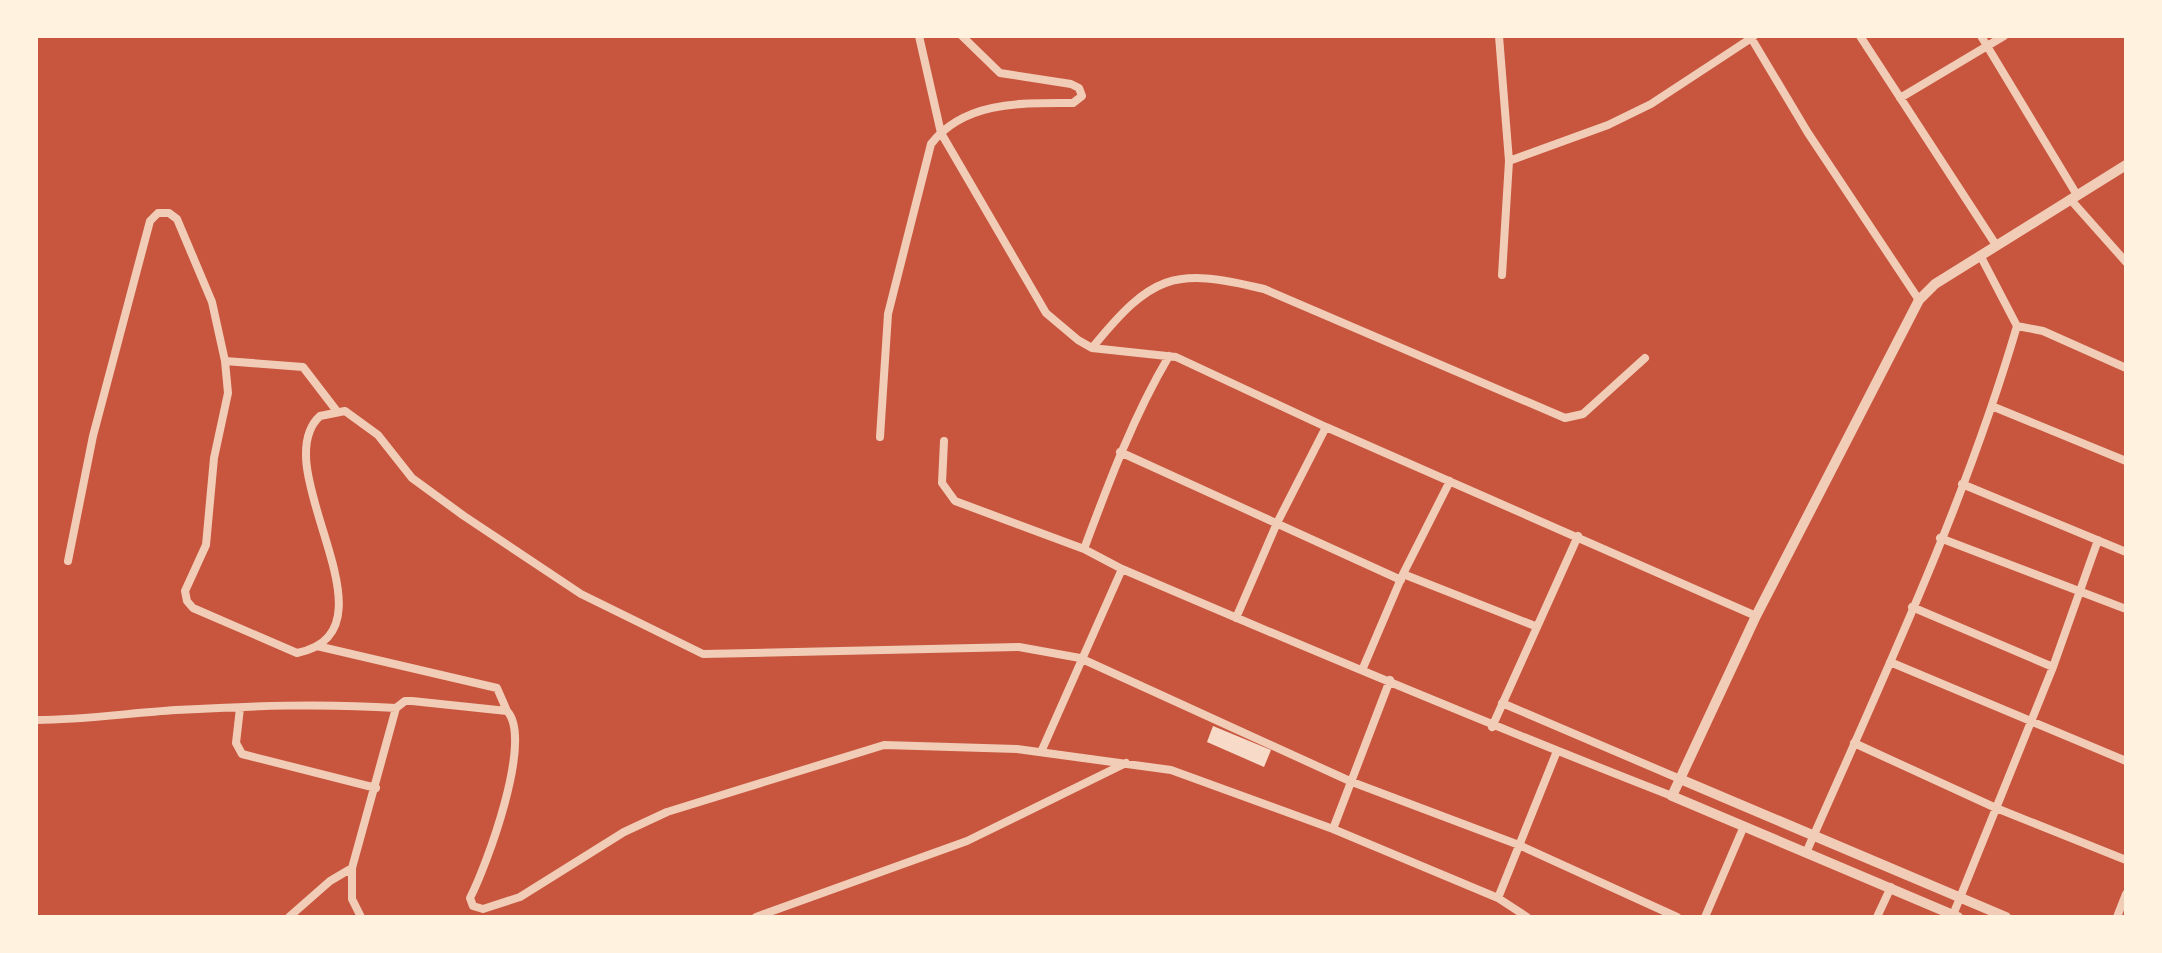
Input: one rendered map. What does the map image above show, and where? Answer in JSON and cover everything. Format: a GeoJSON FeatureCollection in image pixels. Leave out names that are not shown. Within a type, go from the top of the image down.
{"type":"FeatureCollection","features":[{"type":"Feature","properties":{"kind":"street"},"geometry":{"type":"LineString","coordinates":[[919,36],[941,133],[1046,313],[1092,348],[1169,356],[1756,616]]}},
{"type":"Feature","properties":{"kind":"street"},"geometry":{"type":"LineString","coordinates":[[880,437],[888,314],[929,150],[941,133],[999,105],[1073,103],[1082,96],[1079,88],[1071,84],[1000,73],[962,36]]}},
{"type":"Feature","properties":{"kind":"street"},"geometry":{"type":"LineString","coordinates":[[1499,36],[1509,161],[1502,275]]}},
{"type":"Feature","properties":{"kind":"street"},"geometry":{"type":"LineString","coordinates":[[1860,36],[1996,245]]}},
{"type":"Feature","properties":{"kind":"street"},"geometry":{"type":"LineString","coordinates":[[1981,36],[2073,197],[2126,262]]}},
{"type":"Feature","properties":{"kind":"street"},"geometry":{"type":"LineString","coordinates":[[1900,98],[2004,36]]}},
{"type":"Feature","properties":{"kind":"street"},"geometry":{"type":"LineString","coordinates":[[1509,161],[1608,125],[1651,104],[1752,37],[1808,133],[1919,300]]}},
{"type":"Feature","properties":{"kind":"street"},"geometry":{"type":"LineString","coordinates":[[1672,796],[1756,616],[1919,300],[1935,284],[2126,165]]}},
{"type":"Feature","properties":{"kind":"street"},"geometry":{"type":"LineString","coordinates":[[68,561],[93,436],[150,221],[158,213],[169,213],[177,219],[212,302],[225,361],[228,393],[214,458],[206,545],[185,596],[193,608],[297,653],[317,646],[333,631],[340,605],[310,474],[308,436],[320,416],[336,410],[352,414],[378,435],[412,478],[581,594],[703,654],[1019,647],[1080,658],[1352,782],[1519,845],[1677,917]]}},
{"type":"Feature","properties":{"kind":"street"},"geometry":{"type":"LineString","coordinates":[[1806,853],[1890,662],[1994,407],[2017,326],[1980,255]]}},
{"type":"Feature","properties":{"kind":"street"},"geometry":{"type":"LineString","coordinates":[[1092,348],[1134,301],[1160,284],[1190,276],[1227,280],[1264,289],[1565,418],[1583,414],[1645,358]]}},
{"type":"Feature","properties":{"kind":"street"},"geometry":{"type":"LineString","coordinates":[[2017,326],[2043,331],[2126,368]]}},
{"type":"Feature","properties":{"kind":"street"},"geometry":{"type":"LineString","coordinates":[[1084,549],[1120,452],[1143,401],[1169,356]]}},
{"type":"Feature","properties":{"kind":"street"},"geometry":{"type":"LineString","coordinates":[[225,361],[303,367],[336,410]]}},
{"type":"Feature","properties":{"kind":"street"},"geometry":{"type":"LineString","coordinates":[[1994,407],[2125,457]]}},
{"type":"Feature","properties":{"kind":"street"},"geometry":{"type":"LineString","coordinates":[[1236,618],[1277,523],[1326,427]]}},
{"type":"Feature","properties":{"kind":"street"},"geometry":{"type":"LineString","coordinates":[[944,441],[942,483],[955,501],[1084,549],[1122,569],[1363,668],[1492,727],[1672,796],[1955,916],[1959,899],[2053,667],[2098,540]]}},
{"type":"Feature","properties":{"kind":"street"},"geometry":{"type":"LineString","coordinates":[[1120,452],[1402,577],[1535,626]]}},
{"type":"Feature","properties":{"kind":"street"},"geometry":{"type":"LineString","coordinates":[[1363,668],[1402,577],[1450,481]]}},
{"type":"Feature","properties":{"kind":"street"},"geometry":{"type":"LineString","coordinates":[[1962,484],[2126,552]]}},
{"type":"Feature","properties":{"kind":"street"},"geometry":{"type":"LineString","coordinates":[[1492,727],[1578,536]]}},
{"type":"Feature","properties":{"kind":"street"},"geometry":{"type":"LineString","coordinates":[[1940,538],[2126,609]]}},
{"type":"Feature","properties":{"kind":"street"},"geometry":{"type":"LineString","coordinates":[[1041,752],[1122,569]]}},
{"type":"Feature","properties":{"kind":"street"},"geometry":{"type":"LineString","coordinates":[[1912,607],[2053,667]]}},
{"type":"Feature","properties":{"kind":"street"},"geometry":{"type":"LineString","coordinates":[[317,646],[497,688],[513,720],[514,747],[495,839],[470,898],[473,906],[483,909],[520,897],[624,832],[667,812],[884,745],[1041,752],[1171,770],[1333,829],[1498,898],[1527,917]]}},
{"type":"Feature","properties":{"kind":"street"},"geometry":{"type":"LineString","coordinates":[[1890,662],[2126,761]]}},
{"type":"Feature","properties":{"kind":"street"},"geometry":{"type":"LineString","coordinates":[[1333,829],[1390,680]]}},
{"type":"Feature","properties":{"kind":"street"},"geometry":{"type":"LineString","coordinates":[[36,720],[312,703],[396,708],[412,701],[507,711]]}},
{"type":"Feature","properties":{"kind":"street"},"geometry":{"type":"LineString","coordinates":[[1502,703],[2006,917]]}},
{"type":"Feature","properties":{"kind":"street"},"geometry":{"type":"LineString","coordinates":[[240,708],[236,743],[242,754],[376,788]]}},
{"type":"Feature","properties":{"kind":"street"},"geometry":{"type":"LineString","coordinates":[[361,917],[352,899],[352,868],[396,708]]}},
{"type":"Feature","properties":{"kind":"street"},"geometry":{"type":"LineString","coordinates":[[1854,743],[1996,808],[2126,860]]}},
{"type":"Feature","properties":{"kind":"street"},"geometry":{"type":"LineString","coordinates":[[1498,898],[1557,751]]}},
{"type":"Feature","properties":{"kind":"street"},"geometry":{"type":"LineString","coordinates":[[756,917],[967,841],[1127,763]]}},
{"type":"Feature","properties":{"kind":"street"},"geometry":{"type":"LineString","coordinates":[[1705,917],[1744,826]]}},
{"type":"Feature","properties":{"kind":"street"},"geometry":{"type":"LineString","coordinates":[[289,917],[330,881],[352,868]]}},
{"type":"Feature","properties":{"kind":"street"},"geometry":{"type":"LineString","coordinates":[[1877,917],[1891,887]]}},
{"type":"Feature","properties":{"kind":"street"},"geometry":{"type":"LineString","coordinates":[[2117,917],[2126,894]]}},
{"type":"Feature","properties":{"kind":"building"},"geometry":{"type":"Polygon","coordinates":[[[1213,726],[1271,750],[1264,767],[1207,742],[1213,726]]]}}]}
